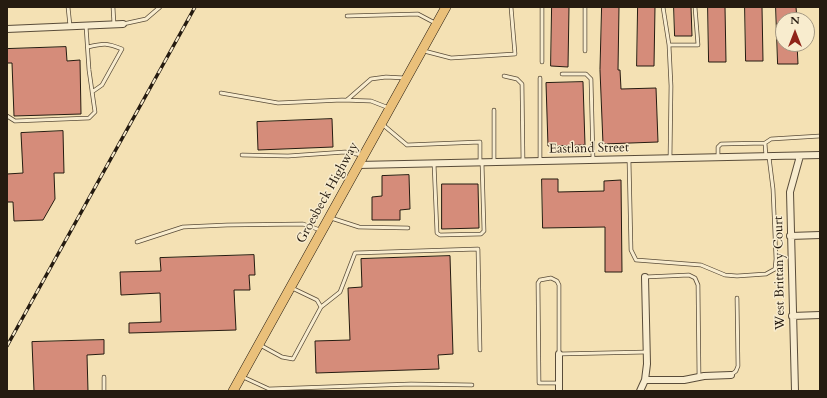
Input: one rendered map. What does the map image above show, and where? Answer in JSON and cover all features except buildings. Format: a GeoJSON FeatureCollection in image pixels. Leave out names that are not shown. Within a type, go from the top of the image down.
{"type":"FeatureCollection","features":[{"type":"Feature","properties":{"kind":"main road","name":"Groesbeck Highway"},"geometry":{"type":"LineString","coordinates":[[233,391],[446,7]]}},
{"type":"Feature","properties":{"kind":"street"},"geometry":{"type":"LineString","coordinates":[[7,29],[123,24]]}},
{"type":"Feature","properties":{"kind":"street","name":"Eastland Street"},"geometry":{"type":"LineString","coordinates":[[358,165],[820,155]]}},
{"type":"Feature","properties":{"kind":"street","name":"West Brittany Court"},"geometry":{"type":"LineString","coordinates":[[795,391],[790,192],[800,156]]}},
{"type":"Feature","properties":{"kind":"street"},"geometry":{"type":"LineString","coordinates":[[790,236],[820,235]]}},
{"type":"Feature","properties":{"kind":"street"},"geometry":{"type":"LineString","coordinates":[[640,391],[645,380],[647,364],[645,277]]}},
{"type":"Feature","properties":{"kind":"street"},"geometry":{"type":"LineString","coordinates":[[792,316],[820,315]]}},
{"type":"Feature","properties":{"kind":"street"},"geometry":{"type":"LineString","coordinates":[[559,354],[559,391]]}},
{"type":"Feature","properties":{"kind":"street"},"geometry":{"type":"LineString","coordinates":[[645,380],[684,380],[699,377],[731,375]]}},
{"type":"Feature","properties":{"kind":"lane"},"geometry":{"type":"LineString","coordinates":[[68,7],[70,26]]}},
{"type":"Feature","properties":{"kind":"lane"},"geometry":{"type":"LineString","coordinates":[[113,7],[114,25]]}},
{"type":"Feature","properties":{"kind":"lane"},"geometry":{"type":"LineString","coordinates":[[123,24],[146,19],[160,7]]}},
{"type":"Feature","properties":{"kind":"lane"},"geometry":{"type":"LineString","coordinates":[[422,51],[451,58],[515,54],[511,7]]}},
{"type":"Feature","properties":{"kind":"lane"},"geometry":{"type":"LineString","coordinates":[[542,7],[542,62]]}},
{"type":"Feature","properties":{"kind":"lane"},"geometry":{"type":"LineString","coordinates":[[585,7],[585,51]]}},
{"type":"Feature","properties":{"kind":"lane"},"geometry":{"type":"LineString","coordinates":[[663,7],[669,45],[671,86],[670,159]]}},
{"type":"Feature","properties":{"kind":"lane"},"geometry":{"type":"LineString","coordinates":[[669,45],[698,45],[695,7]]}},
{"type":"Feature","properties":{"kind":"lane"},"geometry":{"type":"LineString","coordinates":[[347,16],[418,14],[436,24]]}},
{"type":"Feature","properties":{"kind":"lane"},"geometry":{"type":"LineString","coordinates":[[7,116],[15,121],[89,118],[95,112],[89,70],[86,26]]}},
{"type":"Feature","properties":{"kind":"lane"},"geometry":{"type":"LineString","coordinates":[[88,47],[108,44],[122,49],[102,85],[92,92]]}},
{"type":"Feature","properties":{"kind":"lane"},"geometry":{"type":"LineString","coordinates":[[562,74],[586,74],[591,79],[593,160]]}},
{"type":"Feature","properties":{"kind":"lane"},"geometry":{"type":"LineString","coordinates":[[504,76],[517,79],[522,84],[523,162]]}},
{"type":"Feature","properties":{"kind":"lane"},"geometry":{"type":"LineString","coordinates":[[347,100],[371,79],[386,77],[407,78]]}},
{"type":"Feature","properties":{"kind":"lane"},"geometry":{"type":"LineString","coordinates":[[540,78],[540,161]]}},
{"type":"Feature","properties":{"kind":"lane"},"geometry":{"type":"LineString","coordinates":[[221,93],[278,103],[347,100],[372,101],[390,108]]}},
{"type":"Feature","properties":{"kind":"lane"},"geometry":{"type":"LineString","coordinates":[[494,110],[494,162]]}},
{"type":"Feature","properties":{"kind":"lane"},"geometry":{"type":"LineString","coordinates":[[382,123],[408,144],[480,142],[484,231],[481,234],[440,235],[437,233],[434,163]]}},
{"type":"Feature","properties":{"kind":"lane"},"geometry":{"type":"LineString","coordinates":[[718,158],[718,147],[721,144],[765,143],[771,139],[820,136]]}},
{"type":"Feature","properties":{"kind":"lane"},"geometry":{"type":"LineString","coordinates":[[629,160],[631,250],[636,260],[701,265],[725,275],[737,276],[766,274],[775,269],[776,259],[773,189],[765,143]]}},
{"type":"Feature","properties":{"kind":"lane"},"geometry":{"type":"LineString","coordinates":[[242,155],[288,156],[345,152],[364,155]]}},
{"type":"Feature","properties":{"kind":"lane"},"geometry":{"type":"LineString","coordinates":[[329,218],[359,227],[408,228]]}},
{"type":"Feature","properties":{"kind":"lane"},"geometry":{"type":"LineString","coordinates":[[137,242],[183,227],[303,224],[322,230]]}},
{"type":"Feature","properties":{"kind":"lane"},"geometry":{"type":"LineString","coordinates":[[259,344],[282,357],[293,359],[321,306],[340,292],[356,253],[478,249],[480,350]]}},
{"type":"Feature","properties":{"kind":"lane"},"geometry":{"type":"LineString","coordinates":[[645,277],[689,275],[695,278],[698,285],[699,377]]}},
{"type":"Feature","properties":{"kind":"lane"},"geometry":{"type":"LineString","coordinates":[[559,383],[539,383],[538,283],[540,280],[545,278],[552,278],[557,281],[559,285],[559,354],[647,352]]}},
{"type":"Feature","properties":{"kind":"lane"},"geometry":{"type":"LineString","coordinates":[[291,287],[317,300],[321,306]]}},
{"type":"Feature","properties":{"kind":"lane"},"geometry":{"type":"LineString","coordinates":[[731,375],[736,371],[738,366],[737,298]]}},
{"type":"Feature","properties":{"kind":"lane"},"geometry":{"type":"LineString","coordinates":[[241,376],[269,389],[411,384],[472,385]]}},
{"type":"Feature","properties":{"kind":"lane"},"geometry":{"type":"LineString","coordinates":[[104,377],[104,391]]}},
{"type":"Feature","properties":{"kind":"railway"},"geometry":{"type":"LineString","coordinates":[[7,346],[195,7]]}}]}
